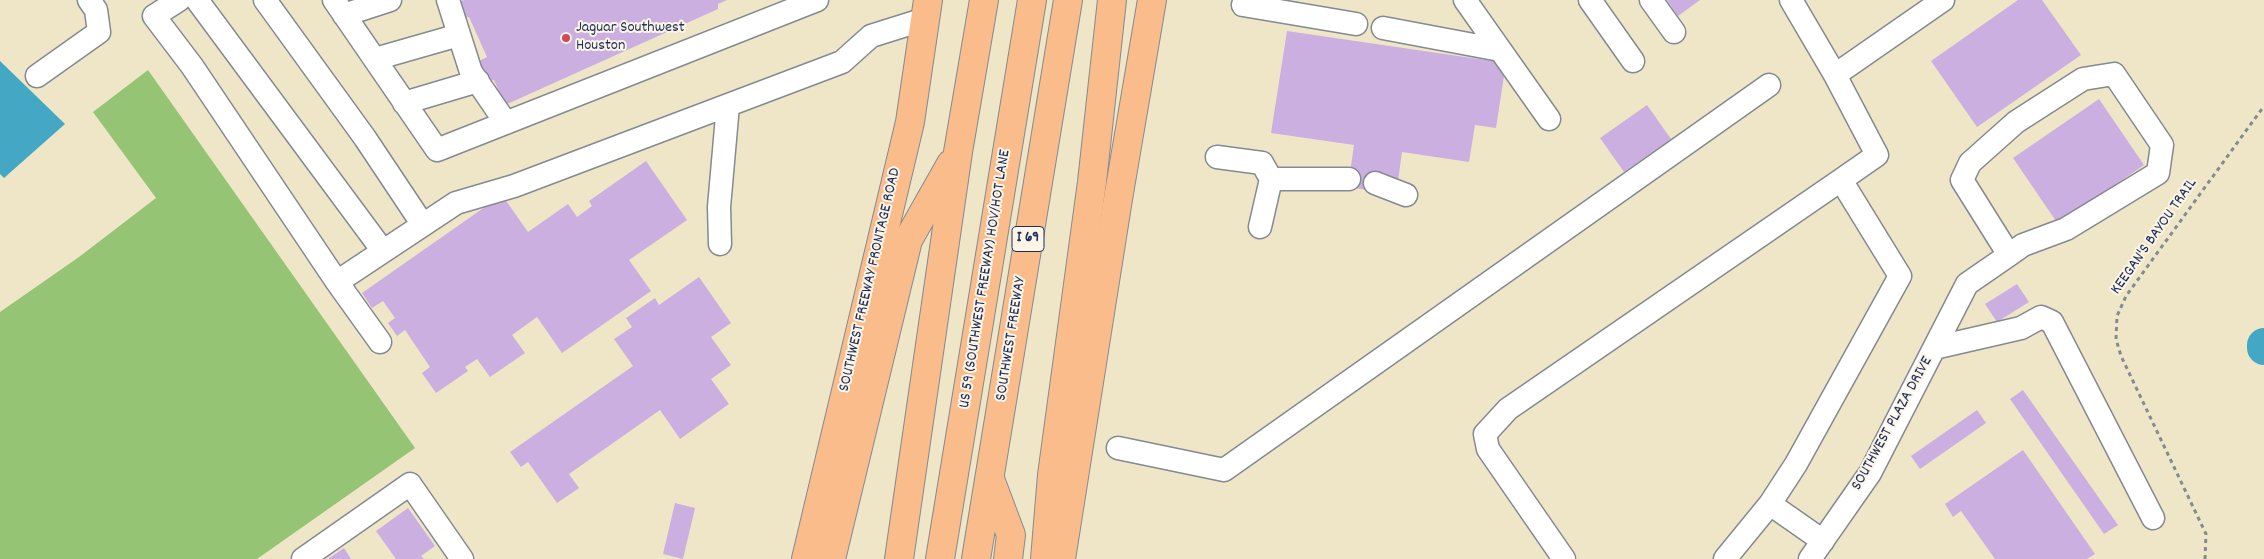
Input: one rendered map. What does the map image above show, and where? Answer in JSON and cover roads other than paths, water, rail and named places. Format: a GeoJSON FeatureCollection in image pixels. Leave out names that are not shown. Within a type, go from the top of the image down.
{"type":"FeatureCollection","features":[{"type":"Feature","properties":{"kind":"main road"},"geometry":{"type":"LineString","coordinates":[[899,559],[958,152],[984,0]]}},
{"type":"Feature","properties":{"kind":"main road","name":"US 59 (SOUTHWEST FREEWAY) HOV/HOT LANE"},"geometry":{"type":"LineString","coordinates":[[940,559],[1032,0]]}},
{"type":"Feature","properties":{"kind":"main road","name":"SOUTHWEST FREEWAY"},"geometry":{"type":"LineString","coordinates":[[976,559],[1068,0]]}},
{"type":"Feature","properties":{"kind":"main road"},"geometry":{"type":"LineString","coordinates":[[1045,559],[1052,475],[1092,182],[1112,0]]}},
{"type":"Feature","properties":{"kind":"main road"},"geometry":{"type":"LineString","coordinates":[[1062,559],[1116,208],[1152,0]]}},
{"type":"Feature","properties":{"kind":"main road","name":"SOUTHWEST FREEWAY FRONTAGE ROAD"},"geometry":{"type":"LineString","coordinates":[[806,559],[910,122],[927,9]]}},
{"type":"Feature","properties":{"kind":"main road"},"geometry":{"type":"LineString","coordinates":[[831,559],[908,240],[958,152]]}},
{"type":"Feature","properties":{"kind":"main road"},"geometry":{"type":"LineString","coordinates":[[989,477],[1011,535],[1008,559]]}},
{"type":"Feature","properties":{"kind":"street"},"geometry":{"type":"LineString","coordinates":[[37,76],[99,32],[96,10],[89,0]]}},
{"type":"Feature","properties":{"kind":"street"},"geometry":{"type":"LineString","coordinates":[[179,0],[154,16],[192,66],[337,282],[380,342]]}},
{"type":"Feature","properties":{"kind":"street"},"geometry":{"type":"LineString","coordinates":[[196,0],[383,251]]}},
{"type":"Feature","properties":{"kind":"street"},"geometry":{"type":"LineString","coordinates":[[265,0],[365,138],[423,226]]}},
{"type":"Feature","properties":{"kind":"street"},"geometry":{"type":"LineString","coordinates":[[390,0],[339,7],[437,150],[817,0]]}},
{"type":"Feature","properties":{"kind":"street"},"geometry":{"type":"LineString","coordinates":[[448,0],[471,72],[506,123]]}},
{"type":"Feature","properties":{"kind":"street"},"geometry":{"type":"LineString","coordinates":[[1465,0],[1549,119]]}},
{"type":"Feature","properties":{"kind":"street"},"geometry":{"type":"LineString","coordinates":[[1590,0],[1633,61]]}},
{"type":"Feature","properties":{"kind":"street"},"geometry":{"type":"LineString","coordinates":[[1651,0],[1674,32]]}},
{"type":"Feature","properties":{"kind":"street"},"geometry":{"type":"LineString","coordinates":[[1564,559],[1488,448],[1485,434],[1508,409],[1877,155],[1835,75],[1791,0]]}},
{"type":"Feature","properties":{"kind":"street"},"geometry":{"type":"LineString","coordinates":[[1835,75],[1943,0]]}},
{"type":"Feature","properties":{"kind":"street"},"geometry":{"type":"LineString","coordinates":[[1243,5],[1356,24]]}},
{"type":"Feature","properties":{"kind":"street"},"geometry":{"type":"LineString","coordinates":[[337,282],[456,204],[514,186],[842,62],[871,36],[927,9]]}},
{"type":"Feature","properties":{"kind":"street"},"geometry":{"type":"LineString","coordinates":[[1383,28],[1500,50]]}},
{"type":"Feature","properties":{"kind":"street"},"geometry":{"type":"LineString","coordinates":[[375,59],[459,35]]}},
{"type":"Feature","properties":{"kind":"street"},"geometry":{"type":"LineString","coordinates":[[2114,74],[2162,145],[2158,173],[2066,229],[2023,244],[2009,255],[1962,180],[1970,163],[2016,122],[2083,79],[2114,74]]}},
{"type":"Feature","properties":{"kind":"street"},"geometry":{"type":"LineString","coordinates":[[404,102],[478,81]]}},
{"type":"Feature","properties":{"kind":"street"},"geometry":{"type":"LineString","coordinates":[[1118,448],[1224,470],[1769,85]]}},
{"type":"Feature","properties":{"kind":"street"},"geometry":{"type":"LineString","coordinates":[[720,244],[719,207],[728,105]]}},
{"type":"Feature","properties":{"kind":"street"},"geometry":{"type":"LineString","coordinates":[[1217,157],[1262,163],[1271,179],[1260,227]]}},
{"type":"Feature","properties":{"kind":"street"},"geometry":{"type":"LineString","coordinates":[[1271,179],[1349,178]]}},
{"type":"Feature","properties":{"kind":"street"},"geometry":{"type":"LineString","coordinates":[[1725,559],[1770,504],[1796,464],[1900,276],[1842,180]]}},
{"type":"Feature","properties":{"kind":"street"},"geometry":{"type":"LineString","coordinates":[[1375,183],[1406,195]]}},
{"type":"Feature","properties":{"kind":"street","name":"SOUTHWEST PLAZA DRIVE"},"geometry":{"type":"LineString","coordinates":[[1810,559],[1870,474],[1967,284],[2009,255]]}},
{"type":"Feature","properties":{"kind":"street"},"geometry":{"type":"LineString","coordinates":[[1934,348],[2021,328],[2041,317],[2052,322],[2154,518]]}},
{"type":"Feature","properties":{"kind":"street"},"geometry":{"type":"LineString","coordinates":[[303,559],[410,484],[462,559]]}},
{"type":"Feature","properties":{"kind":"street"},"geometry":{"type":"LineString","coordinates":[[1770,504],[1823,541]]}},
{"type":"Feature","properties":{"kind":"water"},"geometry":{"type":"Polygon","coordinates":[[[0,61],[65,124],[4,178],[0,174],[0,61]]]}},
{"type":"Feature","properties":{"kind":"place","name":"Jaguar Southwest Houston"},"geometry":{"type":"Point","coordinates":[566,38]}}]}
